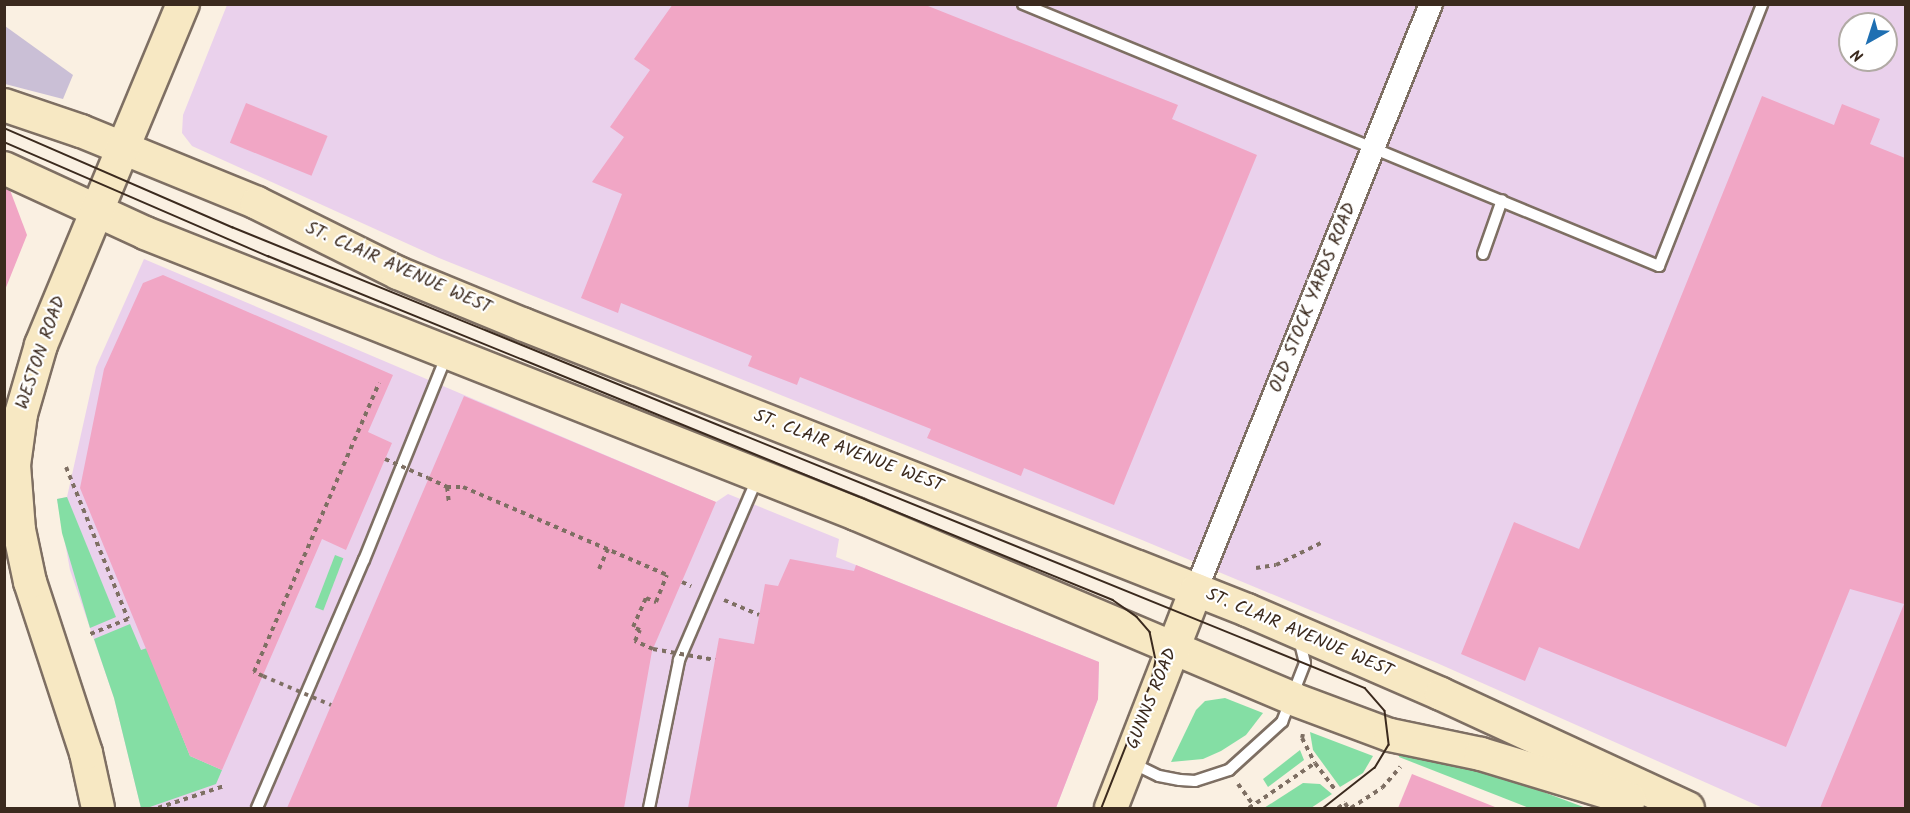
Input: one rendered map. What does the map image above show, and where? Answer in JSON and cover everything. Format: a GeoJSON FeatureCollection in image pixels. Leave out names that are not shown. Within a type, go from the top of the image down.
{"type":"FeatureCollection","features":[{"type":"Feature","properties":{"kind":"main road","name":"WESTON ROAD"},"geometry":{"type":"LineString","coordinates":[[98,808],[86,753],[30,582],[9,465],[41,345],[183,4]]}},
{"type":"Feature","properties":{"kind":"main road","name":"ST. CLAIR AVENUE WEST"},"geometry":{"type":"LineString","coordinates":[[4,105],[124,149],[257,203],[398,273],[1297,632],[1688,808]]}},
{"type":"Feature","properties":{"kind":"main road"},"geometry":{"type":"LineString","coordinates":[[4,168],[96,210],[281,288],[448,351],[1174,648],[1300,711],[1390,735],[1480,754],[1662,808]]}},
{"type":"Feature","properties":{"kind":"main road","name":"GUNNS ROAD"},"geometry":{"type":"LineString","coordinates":[[1111,808],[1196,590]]}},
{"type":"Feature","properties":{"kind":"street","name":"OLD STOCK YARDS ROAD"},"geometry":{"type":"LineString","coordinates":[[1196,590],[1431,4]]}},
{"type":"Feature","properties":{"kind":"lane"},"geometry":{"type":"LineString","coordinates":[[1023,4],[1375,147],[1659,266],[1762,4]]}},
{"type":"Feature","properties":{"kind":"lane"},"geometry":{"type":"LineString","coordinates":[[1483,254],[1502,200]]}},
{"type":"Feature","properties":{"kind":"lane"},"geometry":{"type":"LineString","coordinates":[[257,808],[364,560],[448,351]]}},
{"type":"Feature","properties":{"kind":"lane"},"geometry":{"type":"LineString","coordinates":[[649,808],[679,660],[758,476]]}},
{"type":"Feature","properties":{"kind":"lane"},"geometry":{"type":"LineString","coordinates":[[1128,761],[1159,776],[1180,780],[1195,781],[1229,770],[1300,711],[1305,663],[1297,632]]}},
{"type":"Feature","properties":{"kind":"path"},"geometry":{"type":"LineString","coordinates":[[331,705],[254,672],[379,383]]}},
{"type":"Feature","properties":{"kind":"path"},"geometry":{"type":"LineString","coordinates":[[352,445],[359,448]]}},
{"type":"Feature","properties":{"kind":"path"},"geometry":{"type":"LineString","coordinates":[[385,459],[447,487],[463,487],[668,576],[656,602],[646,598],[633,627],[640,630],[635,641],[653,649],[715,660]]}},
{"type":"Feature","properties":{"kind":"path"},"geometry":{"type":"LineString","coordinates":[[66,467],[128,619],[88,635]]}},
{"type":"Feature","properties":{"kind":"path"},"geometry":{"type":"LineString","coordinates":[[447,487],[449,504]]}},
{"type":"Feature","properties":{"kind":"path"},"geometry":{"type":"LineString","coordinates":[[1256,568],[1276,565],[1321,543]]}},
{"type":"Feature","properties":{"kind":"path"},"geometry":{"type":"LineString","coordinates":[[599,569],[608,549]]}},
{"type":"Feature","properties":{"kind":"path"},"geometry":{"type":"LineString","coordinates":[[682,582],[694,587]]}},
{"type":"Feature","properties":{"kind":"path"},"geometry":{"type":"LineString","coordinates":[[721,599],[759,615]]}},
{"type":"Feature","properties":{"kind":"path"},"geometry":{"type":"LineString","coordinates":[[1300,711],[1302,738],[1315,763],[1336,791]]}},
{"type":"Feature","properties":{"kind":"path"},"geometry":{"type":"LineString","coordinates":[[1338,808],[1345,803],[1350,808],[1382,788],[1405,760]]}},
{"type":"Feature","properties":{"kind":"path"},"geometry":{"type":"LineString","coordinates":[[1229,770],[1251,807],[1315,763]]}},
{"type":"Feature","properties":{"kind":"path"},"geometry":{"type":"LineString","coordinates":[[158,808],[224,786]]}},
{"type":"Feature","properties":{"kind":"shaded area"},"geometry":{"type":"Polygon","coordinates":[[[227,5],[1905,5],[1905,808],[1763,808],[1437,663],[1142,540],[439,258],[192,146],[182,133],[183,115],[227,5]]]}},
{"type":"Feature","properties":{"kind":"shaded area"},"geometry":{"type":"Polygon","coordinates":[[[5,26],[73,75],[63,99],[5,84],[5,26]]]}},
{"type":"Feature","properties":{"kind":"shaded area"},"geometry":{"type":"Polygon","coordinates":[[[144,259],[716,502],[728,494],[839,539],[836,557],[1099,662],[1098,699],[1056,808],[141,808],[114,698],[70,570],[57,499],[67,497],[96,367],[144,259]]]}},
{"type":"Feature","properties":{"kind":"green space"},"geometry":{"type":"Polygon","coordinates":[[[67,497],[116,617],[90,628],[62,533],[57,499],[67,497]]]}},
{"type":"Feature","properties":{"kind":"green space"},"geometry":{"type":"Polygon","coordinates":[[[335,555],[343,558],[323,611],[315,607],[335,555]]]}},
{"type":"Feature","properties":{"kind":"green space"},"geometry":{"type":"Polygon","coordinates":[[[130,624],[141,650],[147,648],[190,756],[222,770],[216,784],[147,808],[141,808],[114,698],[94,639],[130,624]]]}},
{"type":"Feature","properties":{"kind":"green space"},"geometry":{"type":"Polygon","coordinates":[[[1225,698],[1263,713],[1246,735],[1221,751],[1203,759],[1171,762],[1196,710],[1205,701],[1225,698]]]}},
{"type":"Feature","properties":{"kind":"green space"},"geometry":{"type":"Polygon","coordinates":[[[1310,732],[1373,756],[1363,773],[1340,787],[1313,750],[1310,732]]]}},
{"type":"Feature","properties":{"kind":"green space"},"geometry":{"type":"Polygon","coordinates":[[[1300,750],[1304,760],[1268,787],[1263,779],[1300,750]]]}},
{"type":"Feature","properties":{"kind":"green space"},"geometry":{"type":"Polygon","coordinates":[[[1400,752],[1493,773],[1586,808],[1529,808],[1399,757],[1400,752]]]}},
{"type":"Feature","properties":{"kind":"green space"},"geometry":{"type":"Polygon","coordinates":[[[1303,783],[1320,784],[1332,794],[1311,808],[1264,808],[1303,783]]]}},
{"type":"Feature","properties":{"kind":"building"},"geometry":{"type":"Polygon","coordinates":[[[673,4],[923,4],[1178,105],[1172,119],[1257,155],[1114,505],[1024,468],[1021,476],[927,438],[931,429],[800,377],[797,385],[748,366],[752,356],[621,303],[618,313],[581,298],[622,194],[592,182],[624,137],[610,127],[650,70],[634,59],[673,4]]]}},
{"type":"Feature","properties":{"kind":"building"},"geometry":{"type":"Polygon","coordinates":[[[1762,96],[1834,125],[1842,104],[1880,119],[1870,144],[1905,158],[1905,808],[1820,808],[1904,604],[1850,589],[1786,747],[1539,647],[1525,681],[1461,654],[1514,522],[1579,549],[1762,96]]]}},
{"type":"Feature","properties":{"kind":"building"},"geometry":{"type":"Polygon","coordinates":[[[246,103],[328,136],[311,176],[230,143],[246,103]]]}},
{"type":"Feature","properties":{"kind":"building"},"geometry":{"type":"Polygon","coordinates":[[[4,188],[10,190],[27,235],[5,290],[4,188]]]}},
{"type":"Feature","properties":{"kind":"building"},"geometry":{"type":"Polygon","coordinates":[[[163,275],[393,375],[368,432],[392,443],[346,550],[322,539],[222,770],[190,756],[80,488],[104,369],[143,283],[163,275]]]}},
{"type":"Feature","properties":{"kind":"building"},"geometry":{"type":"Polygon","coordinates":[[[464,396],[716,502],[652,651],[624,808],[287,808],[464,396]]]}},
{"type":"Feature","properties":{"kind":"building"},"geometry":{"type":"Polygon","coordinates":[[[790,559],[854,571],[856,565],[1099,662],[1098,699],[1056,808],[688,808],[719,638],[754,644],[765,584],[778,586],[790,559]]]}},
{"type":"Feature","properties":{"kind":"building"},"geometry":{"type":"Polygon","coordinates":[[[1412,774],[1495,807],[1495,808],[1398,808],[1412,774]]]}},
{"type":"Feature","properties":{"kind":"tram line"},"geometry":{"type":"LineString","coordinates":[[4,128],[232,227],[1365,688],[1385,711],[1389,745],[1375,768],[1324,808]]}},
{"type":"Feature","properties":{"kind":"tram line"},"geometry":{"type":"LineString","coordinates":[[4,142],[268,256],[1113,600],[1137,617],[1150,632],[1156,661],[1151,684],[1102,808]]}}]}
